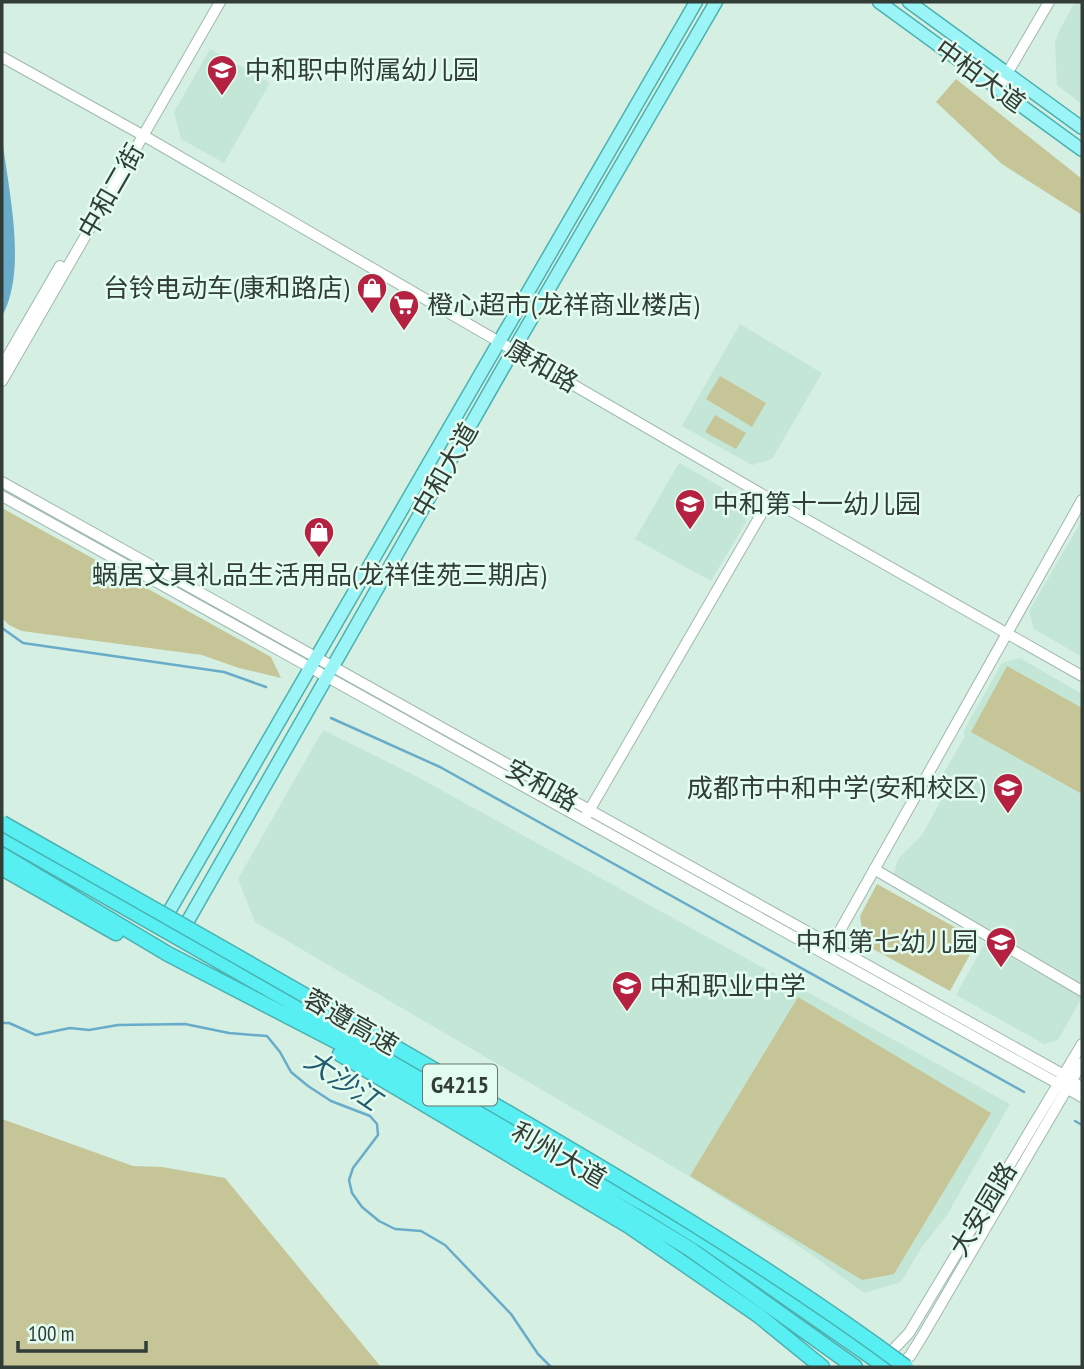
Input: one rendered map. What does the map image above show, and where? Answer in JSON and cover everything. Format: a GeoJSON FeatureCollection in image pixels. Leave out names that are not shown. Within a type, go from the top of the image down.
{"type":"FeatureCollection","features":[{"type":"Feature","properties":{"kind":"highway","name":"蓉遵高速"},"geometry":{"type":"LineString","coordinates":[[2,823],[447,1077],[680,1214],[790,1285],[906,1367]]}},
{"type":"Feature","properties":{"kind":"highway","name":"利州大道"},"geometry":{"type":"LineString","coordinates":[[2,837],[655,1210],[705,1241],[881,1366]]}},
{"type":"Feature","properties":{"kind":"highway","name":"利州大道"},"geometry":{"type":"LineString","coordinates":[[2,855],[168,954],[384,1066],[542,1159],[690,1249],[855,1367]]}},
{"type":"Feature","properties":{"kind":"highway","name":"蓉遵高速"},"geometry":{"type":"LineString","coordinates":[[2,867],[139,946],[359,1065],[629,1226],[758,1315],[822,1367]]}},
{"type":"Feature","properties":{"kind":"main road","name":"中和大道"},"geometry":{"type":"LineString","coordinates":[[159,928],[696,2]]}},
{"type":"Feature","properties":{"kind":"main road","name":"中和大道"},"geometry":{"type":"LineString","coordinates":[[178,939],[514,349],[716,2]]}},
{"type":"Feature","properties":{"kind":"main road","name":"中柏大道"},"geometry":{"type":"LineString","coordinates":[[879,2],[1082,150]]}},
{"type":"Feature","properties":{"kind":"main road","name":"中柏大道"},"geometry":{"type":"LineString","coordinates":[[909,2],[1082,128]]}},
{"type":"Feature","properties":{"kind":"street","name":"中和二街"},"geometry":{"type":"LineString","coordinates":[[2,381],[213,2]]}},
{"type":"Feature","properties":{"kind":"street","name":"中和二街"},"geometry":{"type":"LineString","coordinates":[[2,366],[220,2]]}},
{"type":"Feature","properties":{"kind":"street"},"geometry":{"type":"LineString","coordinates":[[998,89],[1049,2]]}},
{"type":"Feature","properties":{"kind":"street","name":"康和路"},"geometry":{"type":"LineString","coordinates":[[2,57],[1082,676]]}},
{"type":"Feature","properties":{"kind":"street","name":"安和路"},"geometry":{"type":"LineString","coordinates":[[2,482],[316,656],[329,672]]}},
{"type":"Feature","properties":{"kind":"street","name":"安和路"},"geometry":{"type":"LineString","coordinates":[[2,496],[308,668],[329,672],[1066,1082],[1082,1088]]}},
{"type":"Feature","properties":{"kind":"street"},"geometry":{"type":"LineString","coordinates":[[587,815],[770,499]]}},
{"type":"Feature","properties":{"kind":"street"},"geometry":{"type":"LineString","coordinates":[[829,950],[1082,500]]}},
{"type":"Feature","properties":{"kind":"street"},"geometry":{"type":"LineString","coordinates":[[874,869],[1082,991]]}},
{"type":"Feature","properties":{"kind":"street","name":"大安园路"},"geometry":{"type":"LineString","coordinates":[[881,1366],[909,1334],[1066,1082],[1082,1044]]}},
{"type":"Feature","properties":{"kind":"street"},"geometry":{"type":"LineString","coordinates":[[898,1367],[910,1356],[923,1335],[1066,1082],[1082,1063]]}},
{"type":"Feature","properties":{"kind":"street","name":"安和路"},"geometry":{"type":"LineString","coordinates":[[1066,1082],[1082,1097]]}},
{"type":"Feature","properties":{"kind":"shaded area"},"geometry":{"type":"Polygon","coordinates":[[[1075,2],[1082,2],[1082,104],[1057,85],[1055,43],[1075,2]]]}},
{"type":"Feature","properties":{"kind":"shaded area","name":"中和职中附属幼儿园"},"geometry":{"type":"Polygon","coordinates":[[[210,49],[270,83],[224,163],[181,139],[174,112],[210,49]]]}},
{"type":"Feature","properties":{"kind":"shaded area"},"geometry":{"type":"Polygon","coordinates":[[[956,79],[1082,179],[1082,215],[1002,164],[936,102],[956,79]]]}},
{"type":"Feature","properties":{"kind":"shaded area"},"geometry":{"type":"Polygon","coordinates":[[[740,324],[822,373],[772,459],[752,465],[682,426],[740,324]]]}},
{"type":"Feature","properties":{"kind":"shaded area"},"geometry":{"type":"Polygon","coordinates":[[[720,376],[766,403],[752,427],[706,399],[720,376]]]}},
{"type":"Feature","properties":{"kind":"shaded area"},"geometry":{"type":"Polygon","coordinates":[[[715,415],[746,433],[736,449],[705,432],[715,415]]]}},
{"type":"Feature","properties":{"kind":"shaded area","name":"中和第十一幼儿园"},"geometry":{"type":"Polygon","coordinates":[[[679,463],[741,498],[746,522],[711,581],[635,539],[679,463]]]}},
{"type":"Feature","properties":{"kind":"shaded area"},"geometry":{"type":"Polygon","coordinates":[[[2,508],[271,657],[281,678],[239,668],[202,655],[22,631],[9,625],[2,618],[2,508]]]}},
{"type":"Feature","properties":{"kind":"shaded area"},"geometry":{"type":"Polygon","coordinates":[[[1082,520],[1082,657],[1034,629],[1029,611],[1082,520]]]}},
{"type":"Feature","properties":{"kind":"shaded area","name":"成都市中和中学(安和校区)"},"geometry":{"type":"Polygon","coordinates":[[[1020,658],[1082,694],[1081,987],[1022,951],[1017,946],[1014,930],[1003,924],[987,930],[896,878],[894,872],[898,859],[922,835],[944,795],[941,780],[943,774],[1002,663],[1020,658]]]}},
{"type":"Feature","properties":{"kind":"shaded area"},"geometry":{"type":"Polygon","coordinates":[[[1007,666],[1082,708],[1082,794],[971,732],[1007,666]]]}},
{"type":"Feature","properties":{"kind":"shaded area","name":"中和职业中学"},"geometry":{"type":"Polygon","coordinates":[[[323,730],[414,775],[1010,1104],[947,1215],[922,1247],[901,1282],[864,1293],[808,1252],[689,1176],[255,922],[238,879],[323,730]]]}},
{"type":"Feature","properties":{"kind":"shaded area"},"geometry":{"type":"Polygon","coordinates":[[[877,884],[978,940],[950,991],[864,944],[860,916],[877,884]]]}},
{"type":"Feature","properties":{"kind":"shaded area","name":"中和第七幼儿园"},"geometry":{"type":"Polygon","coordinates":[[[985,943],[1082,997],[1058,1040],[1044,1044],[956,995],[985,943]]]}},
{"type":"Feature","properties":{"kind":"shaded area"},"geometry":{"type":"Polygon","coordinates":[[[798,997],[991,1113],[894,1274],[862,1280],[690,1176],[798,997]]]}},
{"type":"Feature","properties":{"kind":"shaded area"},"geometry":{"type":"Polygon","coordinates":[[[2,1119],[133,1166],[162,1167],[225,1178],[381,1367],[2,1367],[2,1119]]]}},
{"type":"Feature","properties":{"kind":"water"},"geometry":{"type":"Polygon","coordinates":[[[2,137],[15,253],[10,297],[2,316],[2,137]]]}},
{"type":"Feature","properties":{"kind":"waterway"},"geometry":{"type":"LineString","coordinates":[[2,628],[23,643],[224,672],[266,687]]}},
{"type":"Feature","properties":{"kind":"waterway"},"geometry":{"type":"LineString","coordinates":[[331,718],[440,767],[1024,1092]]}},
{"type":"Feature","properties":{"kind":"waterway","name":"大沙江"},"geometry":{"type":"LineString","coordinates":[[2,1023],[9,1023],[36,1035],[70,1028],[89,1030],[118,1025],[185,1024],[229,1033],[267,1036],[291,1072],[308,1086],[331,1101],[370,1116],[377,1124],[378,1135],[353,1168],[349,1180],[352,1193],[362,1207],[379,1221],[395,1229],[421,1231],[445,1245],[511,1314],[538,1354],[551,1367]]}},
{"type":"Feature","properties":{"kind":"waterway"},"geometry":{"type":"LineString","coordinates":[[1075,1121],[1082,1125]]}},
{"type":"Feature","properties":{"kind":"place","name":"中和职中附属幼儿园"},"geometry":{"type":"Point","coordinates":[222,97]}},
{"type":"Feature","properties":{"kind":"place","name":"台铃电动车(康和路店)"},"geometry":{"type":"Point","coordinates":[372,315]}},
{"type":"Feature","properties":{"kind":"place","name":"橙心超市(龙祥商业楼店)"},"geometry":{"type":"Point","coordinates":[404,332]}},
{"type":"Feature","properties":{"kind":"place","name":"中和第十一幼儿园"},"geometry":{"type":"Point","coordinates":[690,531]}},
{"type":"Feature","properties":{"kind":"place","name":"蜗居文具礼品生活用品(龙祥佳苑三期店)"},"geometry":{"type":"Point","coordinates":[319,559]}},
{"type":"Feature","properties":{"kind":"place","name":"成都市中和中学(安和校区)"},"geometry":{"type":"Point","coordinates":[1008,815]}},
{"type":"Feature","properties":{"kind":"place","name":"中和第七幼儿园"},"geometry":{"type":"Point","coordinates":[1001,969]}},
{"type":"Feature","properties":{"kind":"place","name":"中和职业中学"},"geometry":{"type":"Point","coordinates":[627,1013]}}]}
